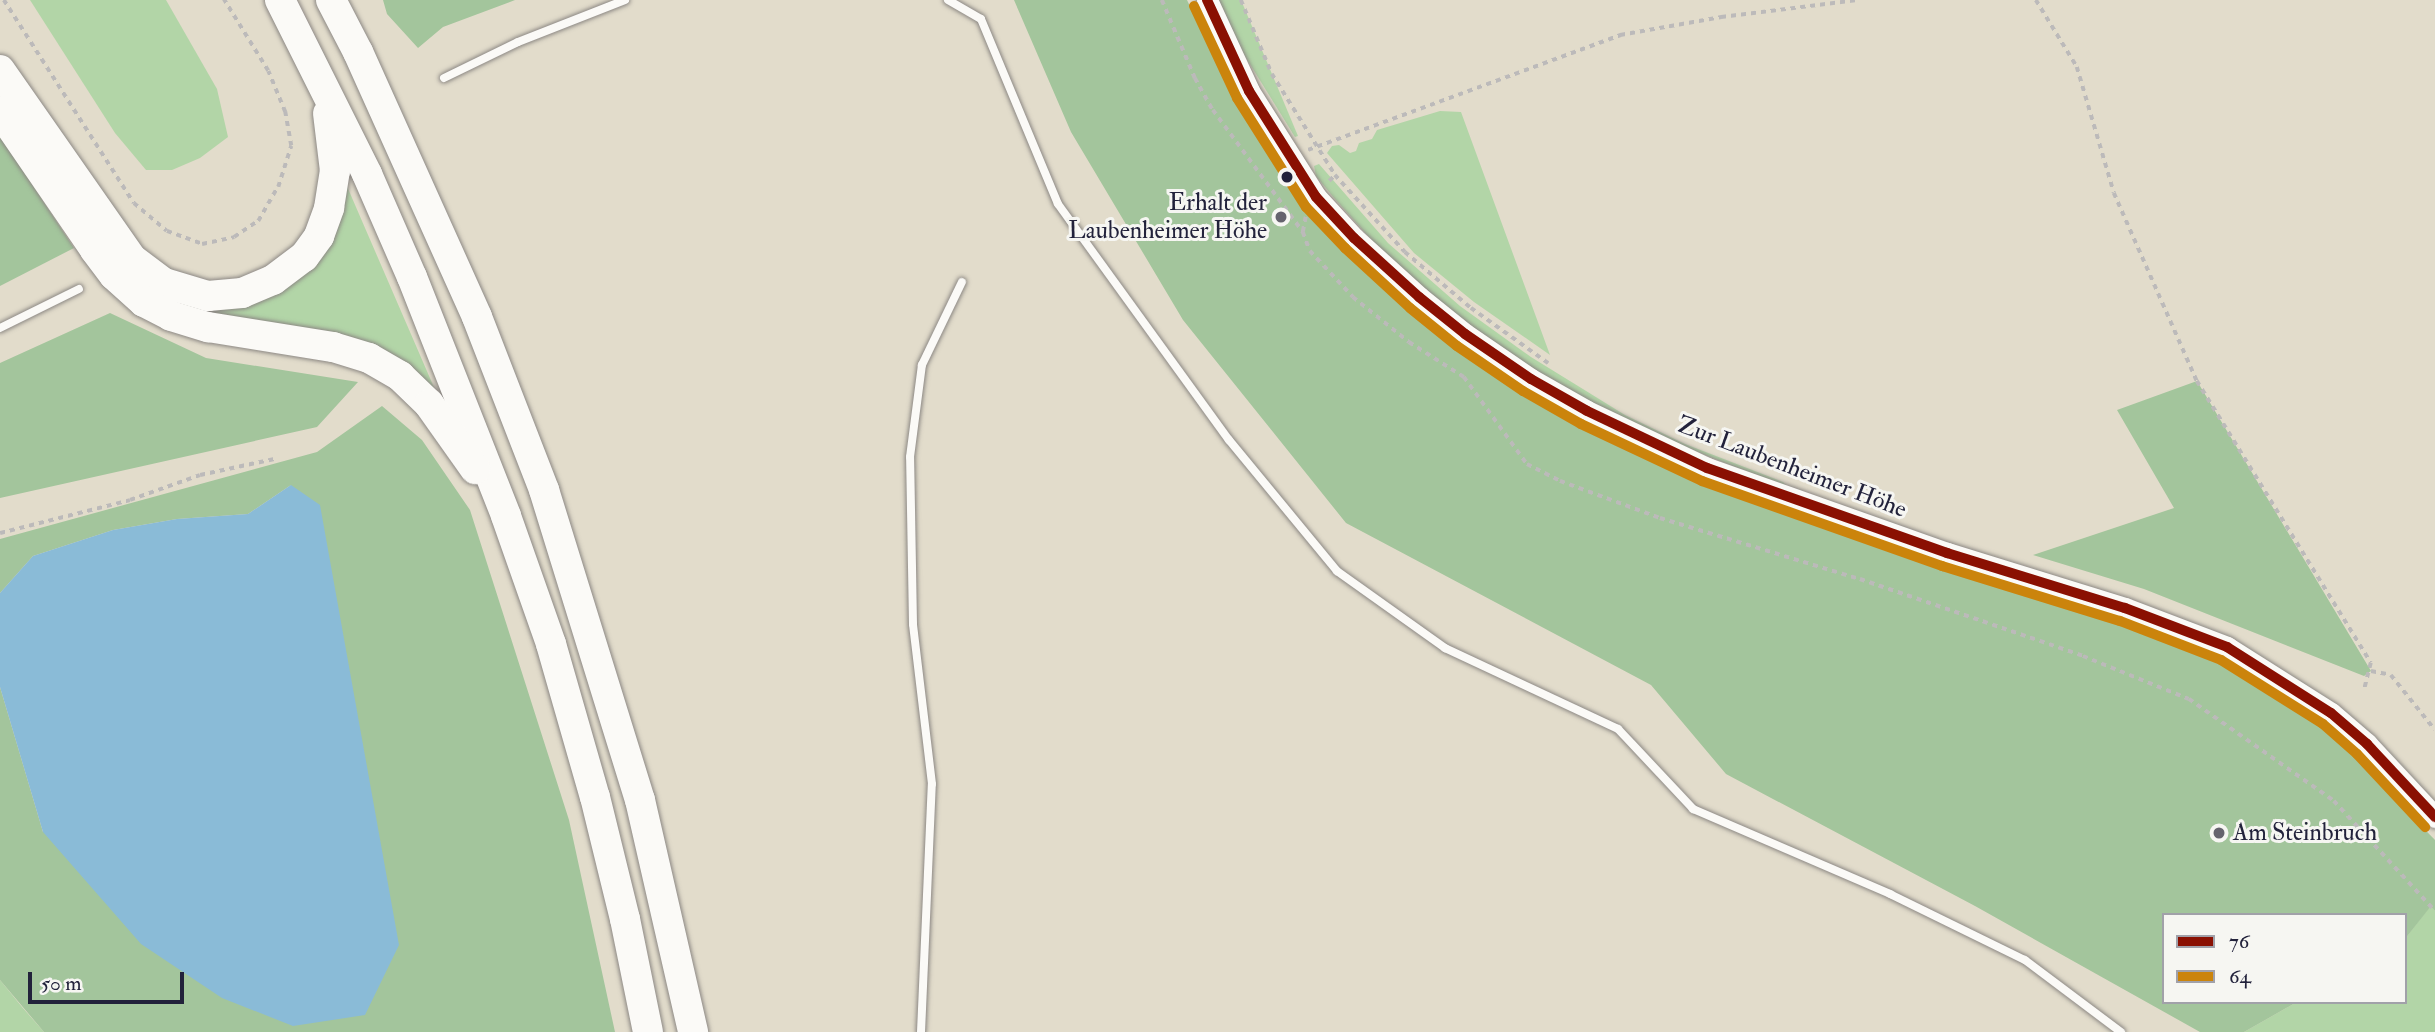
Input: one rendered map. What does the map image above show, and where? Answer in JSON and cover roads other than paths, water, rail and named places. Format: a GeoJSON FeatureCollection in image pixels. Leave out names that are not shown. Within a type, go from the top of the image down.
{"type":"FeatureCollection","features":[{"type":"Feature","properties":{"kind":"highway"},"geometry":{"type":"LineString","coordinates":[[280,0],[412,277],[506,516],[551,644],[595,797],[625,919],[648,1032]]}},
{"type":"Feature","properties":{"kind":"highway"},"geometry":{"type":"LineString","coordinates":[[331,0],[358,52],[477,317],[544,490],[640,800],[693,1032]]}},
{"type":"Feature","properties":{"kind":"highway"},"geometry":{"type":"LineString","coordinates":[[348,0],[358,52]]}},
{"type":"Feature","properties":{"kind":"highway"},"geometry":{"type":"LineString","coordinates":[[0,70],[132,259],[164,283],[208,296],[242,293],[273,281],[304,257],[319,236],[330,208],[335,171],[326,92]]}},
{"type":"Feature","properties":{"kind":"highway"},"geometry":{"type":"LineString","coordinates":[[0,111],[95,250],[114,275],[144,302],[171,316],[208,327],[351,351],[392,371],[412,386],[447,426],[506,516]]}},
{"type":"Feature","properties":{"kind":"street","name":"Zur Laubenheimer Höhe"},"geometry":{"type":"LineString","coordinates":[[1207,0],[1249,91],[1316,197],[1354,238],[1419,297],[1465,334],[1531,379],[1587,411],[1707,468],[1947,553],[2124,608],[2227,647],[2332,713],[2367,744],[2435,817]]}},
{"type":"Feature","properties":{"kind":"lane"},"geometry":{"type":"LineString","coordinates":[[444,78],[518,42],[625,0]]}},
{"type":"Feature","properties":{"kind":"lane"},"geometry":{"type":"LineString","coordinates":[[948,0],[981,19],[1058,204],[1229,440],[1337,571],[1445,648],[1618,729],[1693,809],[1890,894],[2025,960],[2121,1032]]}},
{"type":"Feature","properties":{"kind":"lane"},"geometry":{"type":"LineString","coordinates":[[921,1032],[932,784],[913,624],[910,457],[922,365],[962,282]]}},
{"type":"Feature","properties":{"kind":"lane"},"geometry":{"type":"LineString","coordinates":[[0,328],[79,289]]}},
{"type":"Feature","properties":{"kind":"water"},"geometry":{"type":"Polygon","coordinates":[[[291,485],[320,505],[399,945],[365,1015],[293,1026],[222,998],[141,944],[43,832],[0,687],[0,593],[33,556],[113,530],[177,519],[248,514],[291,485]]]}},
{"type":"Feature","properties":{"kind":"place","name":"Erhalt der Laubenheimer Höhe"},"geometry":{"type":"Point","coordinates":[1281,217]}},
{"type":"Feature","properties":{"kind":"place","name":"Am Steinbruch"},"geometry":{"type":"Point","coordinates":[2219,833]}}]}
